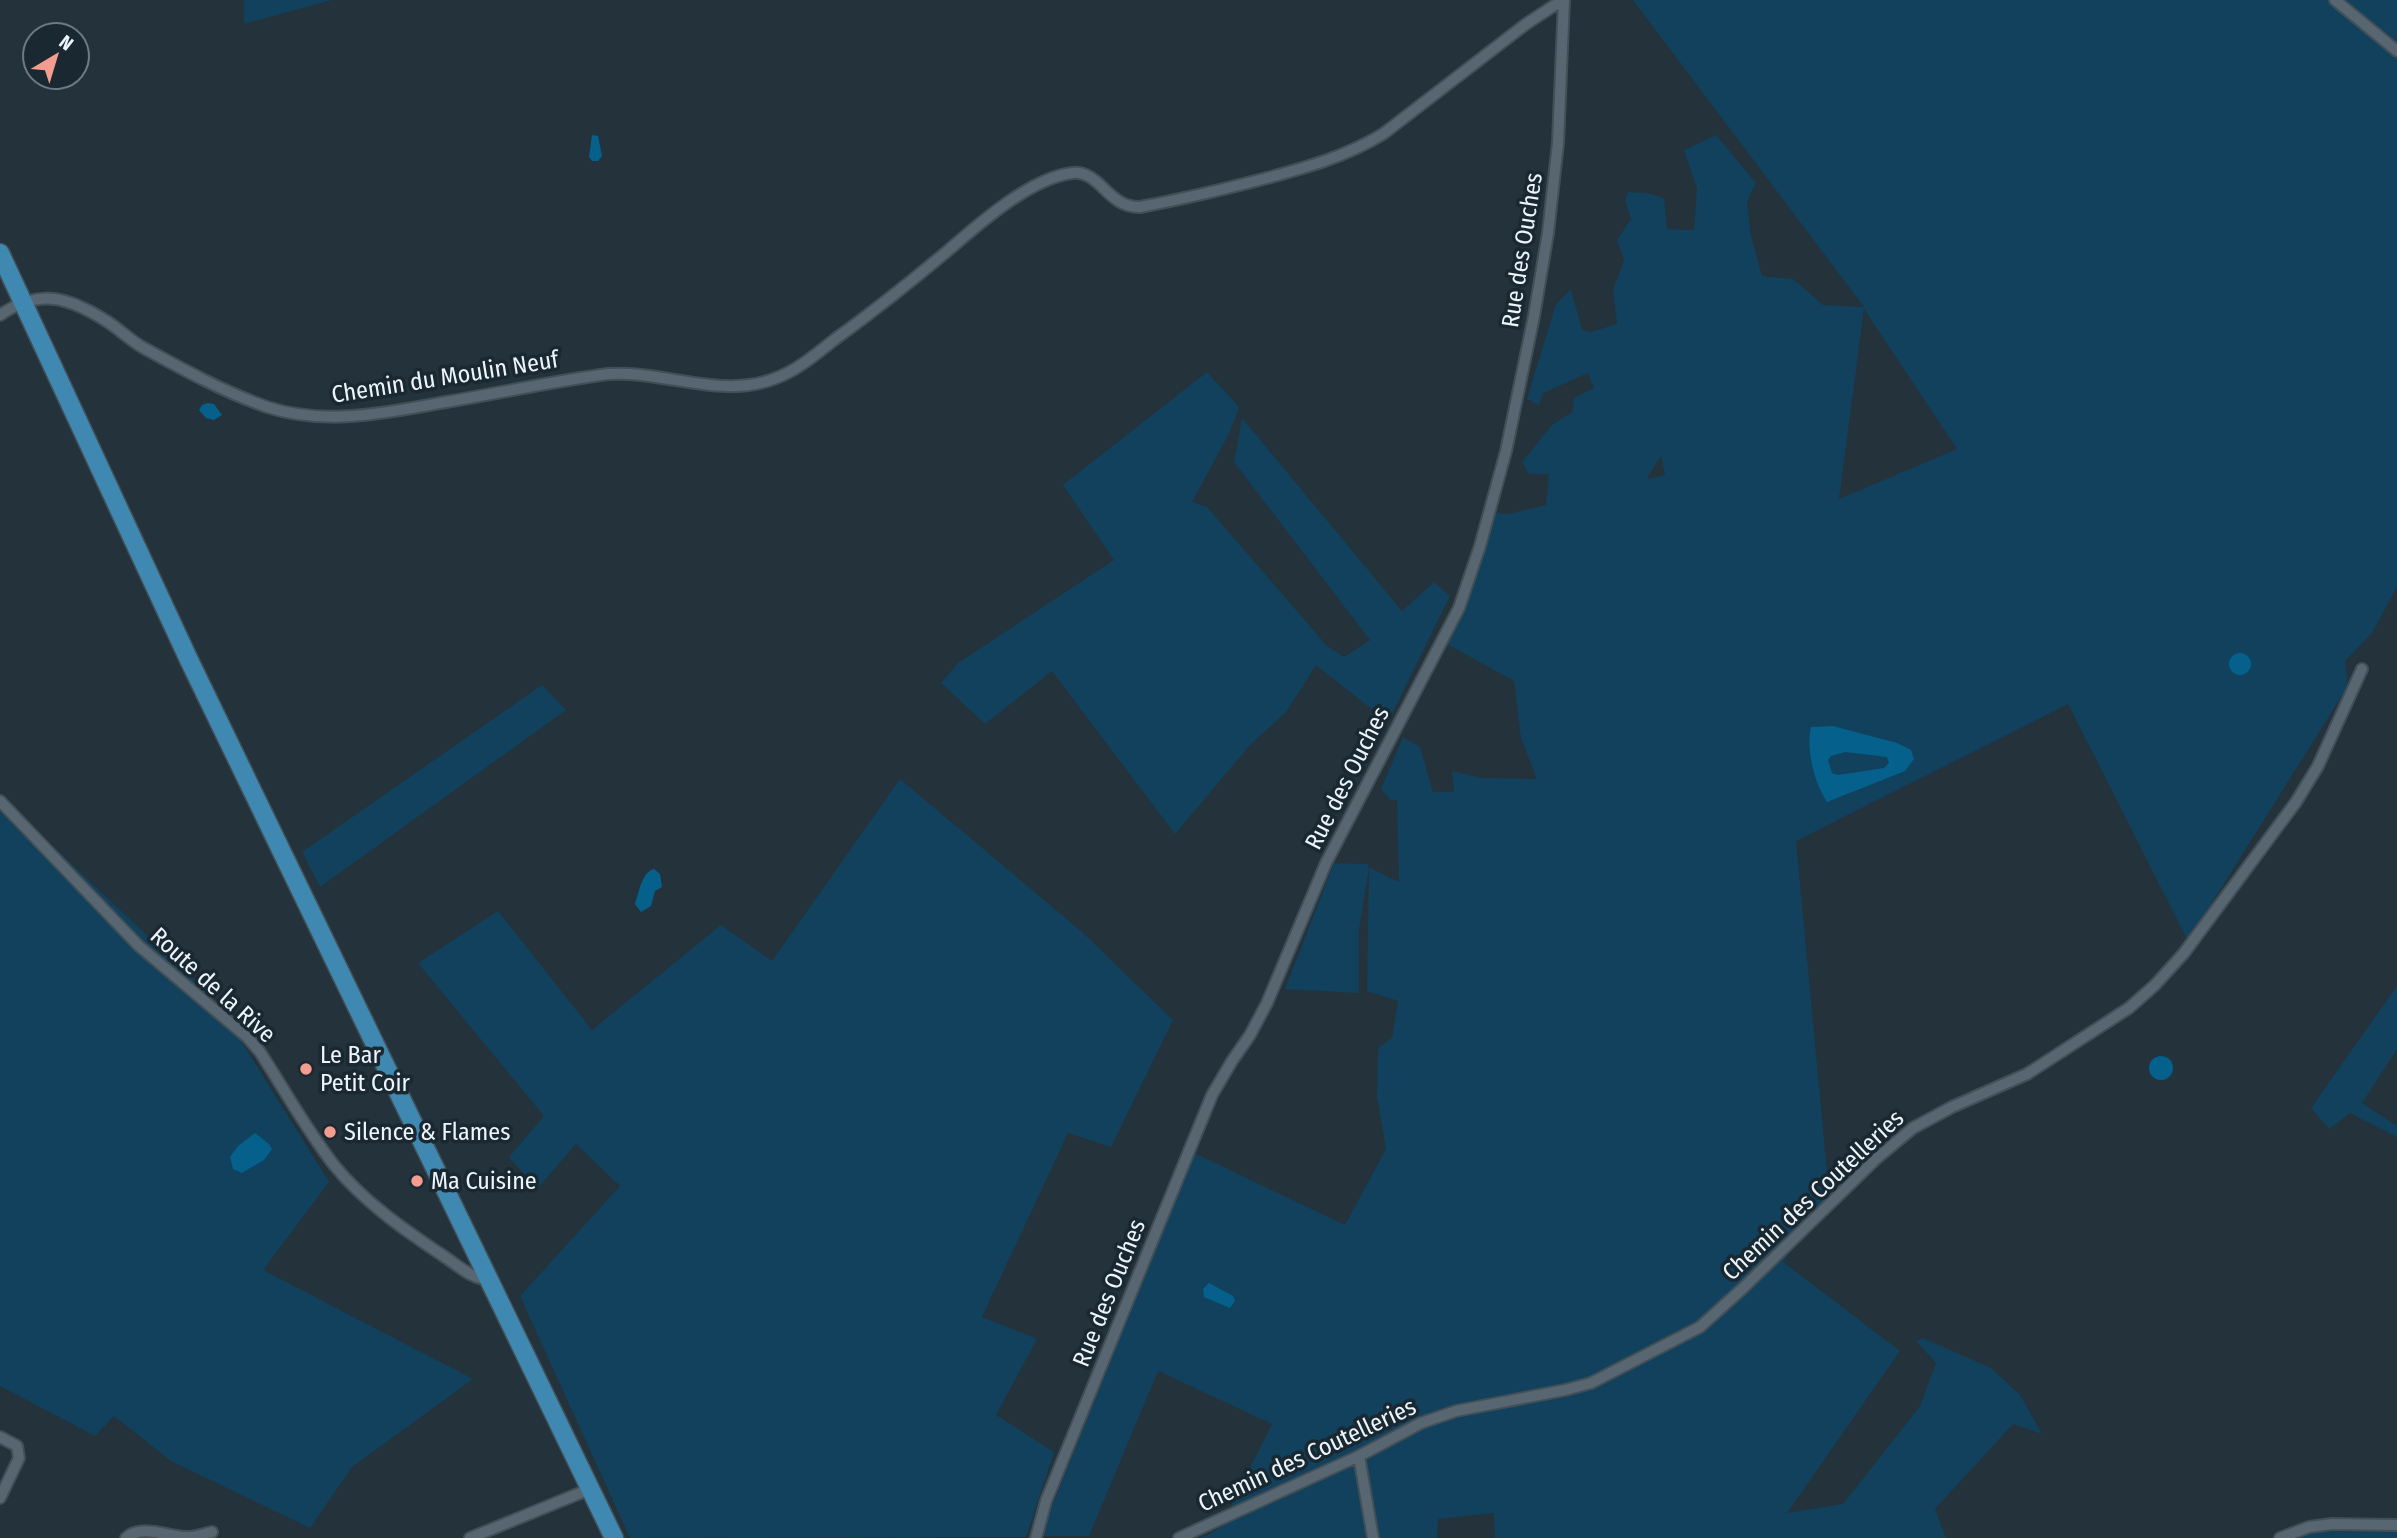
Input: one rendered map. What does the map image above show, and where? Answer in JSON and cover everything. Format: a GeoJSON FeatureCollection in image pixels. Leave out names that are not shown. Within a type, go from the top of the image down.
{"type":"FeatureCollection","features":[{"type":"Feature","properties":{"kind":"main road"},"geometry":{"type":"LineString","coordinates":[[0,253],[189,660],[614,1538]]}},
{"type":"Feature","properties":{"kind":"street"},"geometry":{"type":"LineString","coordinates":[[2334,0],[2397,51]]}},
{"type":"Feature","properties":{"kind":"street","name":"Chemin du Moulin Neuf"},"geometry":{"type":"LineString","coordinates":[[23,302],[45,298],[71,303],[108,322],[139,346],[217,385],[265,406],[293,414],[348,417],[629,372],[711,385],[744,386],[775,379],[799,366],[849,330],[996,211],[1048,181],[1081,173],[1092,178],[1116,201],[1131,207],[1140,207],[1247,183],[1328,160],[1383,134],[1526,24],[1564,1]]}},
{"type":"Feature","properties":{"kind":"street","name":"Rue des Ouches"},"geometry":{"type":"LineString","coordinates":[[1036,1538],[1046,1501],[1212,1095],[1251,1035],[1326,863],[1459,608],[1506,451],[1534,316],[1548,233],[1558,143],[1564,1]]}},
{"type":"Feature","properties":{"kind":"street"},"geometry":{"type":"LineString","coordinates":[[0,315],[23,302]]}},
{"type":"Feature","properties":{"kind":"street","name":"Chemin des Coutelleries"},"geometry":{"type":"LineString","coordinates":[[1179,1538],[1359,1456],[1379,1443],[1437,1417],[1482,1405],[1565,1391],[1591,1383],[1686,1335],[1711,1318],[1859,1175],[1913,1128],[1952,1107],[2026,1074],[2129,1008],[2169,971],[2297,802],[2318,766],[2362,669]]}},
{"type":"Feature","properties":{"kind":"street","name":"Route de la Rive"},"geometry":{"type":"LineString","coordinates":[[0,800],[139,946],[247,1037],[260,1052],[336,1167],[363,1194],[396,1224],[425,1244],[472,1275],[489,1279]]}},
{"type":"Feature","properties":{"kind":"street"},"geometry":{"type":"LineString","coordinates":[[0,1437],[18,1447],[19,1458],[0,1497]]}},
{"type":"Feature","properties":{"kind":"street"},"geometry":{"type":"LineString","coordinates":[[1359,1456],[1373,1538]]}},
{"type":"Feature","properties":{"kind":"street"},"geometry":{"type":"LineString","coordinates":[[470,1538],[590,1489]]}},
{"type":"Feature","properties":{"kind":"street"},"geometry":{"type":"LineString","coordinates":[[2280,1538],[2309,1527],[2332,1524],[2397,1525]]}},
{"type":"Feature","properties":{"kind":"street"},"geometry":{"type":"LineString","coordinates":[[125,1538],[131,1532],[143,1531],[188,1538],[212,1532]]}},
{"type":"Feature","properties":{"kind":"shaded area"},"geometry":{"type":"Polygon","coordinates":[[[244,0],[332,0],[244,24],[244,0]]]}},
{"type":"Feature","properties":{"kind":"shaded area"},"geometry":{"type":"Polygon","coordinates":[[[1633,0],[2397,0],[2397,587],[2372,633],[2345,661],[2348,686],[2188,941],[2068,704],[1796,841],[1829,1193],[1783,1262],[1900,1351],[1787,1513],[1843,1504],[1920,1406],[1936,1363],[1916,1341],[1923,1338],[1991,1368],[2020,1395],[2042,1434],[2013,1424],[1935,1509],[1946,1538],[1495,1538],[1494,1513],[1438,1519],[1437,1538],[1201,1538],[1220,1528],[1272,1424],[1158,1371],[1089,1536],[1040,1536],[1194,1153],[1345,1225],[1386,1149],[1377,1096],[1378,1048],[1392,1038],[1398,1001],[1367,991],[1369,867],[1399,882],[1397,800],[1391,800],[1381,789],[1403,737],[1420,747],[1433,792],[1454,792],[1452,771],[1482,778],[1537,779],[1521,738],[1514,681],[1447,644],[1465,604],[1495,513],[1509,514],[1546,505],[1549,474],[1529,474],[1522,462],[1552,425],[1572,412],[1574,398],[1594,388],[1588,373],[1543,393],[1539,405],[1527,399],[1556,304],[1571,289],[1582,330],[1591,332],[1617,324],[1613,289],[1624,261],[1617,240],[1631,219],[1625,201],[1628,192],[1647,193],[1664,198],[1667,229],[1694,230],[1697,188],[1684,150],[1716,135],[1756,183],[1747,202],[1751,236],[1762,276],[1793,279],[1823,305],[1864,307],[1633,0]],[[1864,309],[1839,499],[1957,449],[1864,309]],[[1661,456],[1647,478],[1648,479],[1665,475],[1661,456]]]}},
{"type":"Feature","properties":{"kind":"shaded area"},"geometry":{"type":"Polygon","coordinates":[[[592,135],[598,136],[602,156],[598,161],[592,161],[589,157],[592,135]]]}},
{"type":"Feature","properties":{"kind":"shaded area"},"geometry":{"type":"Polygon","coordinates":[[[1207,372],[1239,407],[1230,432],[1192,502],[1207,507],[1327,646],[1344,657],[1370,640],[1234,462],[1242,418],[1402,611],[1434,582],[1450,596],[1388,722],[1316,665],[1286,712],[1251,744],[1175,834],[1052,671],[985,724],[941,683],[958,663],[1114,560],[1063,485],[1207,372]]]}},
{"type":"Feature","properties":{"kind":"shaded area"},"geometry":{"type":"Polygon","coordinates":[[[214,404],[222,415],[214,420],[206,418],[199,410],[202,405],[214,404]]]}},
{"type":"Feature","properties":{"kind":"shaded area"},"geometry":{"type":"Polygon","coordinates":[[[2240,653],[2248,656],[2251,664],[2248,672],[2240,675],[2232,672],[2229,664],[2232,656],[2240,653]]]}},
{"type":"Feature","properties":{"kind":"shaded area"},"geometry":{"type":"Polygon","coordinates":[[[542,685],[566,710],[320,887],[302,852],[542,685]]]}},
{"type":"Feature","properties":{"kind":"shaded area"},"geometry":{"type":"Polygon","coordinates":[[[1833,726],[1897,743],[1911,750],[1914,759],[1905,771],[1827,802],[1812,766],[1811,727],[1833,726]],[[1845,752],[1831,756],[1828,760],[1832,773],[1838,775],[1884,768],[1889,763],[1887,757],[1845,752]]]}},
{"type":"Feature","properties":{"kind":"shaded area"},"geometry":{"type":"Polygon","coordinates":[[[900,779],[1081,931],[1173,1020],[1111,1147],[1068,1133],[982,1317],[1037,1339],[996,1415],[1054,1452],[1026,1537],[630,1538],[520,1296],[620,1186],[576,1144],[537,1189],[509,1157],[544,1116],[418,963],[498,911],[592,1030],[721,925],[772,961],[900,779]]]}},
{"type":"Feature","properties":{"kind":"shaded area"},"geometry":{"type":"Polygon","coordinates":[[[0,796],[217,1002],[329,1182],[263,1270],[473,1379],[352,1467],[310,1528],[171,1461],[114,1416],[95,1436],[0,1386],[0,796]]]}},
{"type":"Feature","properties":{"kind":"shaded area"},"geometry":{"type":"Polygon","coordinates":[[[1334,863],[1368,864],[1359,930],[1359,993],[1285,989],[1334,863]]]}},
{"type":"Feature","properties":{"kind":"shaded area"},"geometry":{"type":"Polygon","coordinates":[[[654,869],[660,874],[662,887],[655,891],[651,906],[641,912],[635,904],[644,878],[654,869]]]}},
{"type":"Feature","properties":{"kind":"shaded area"},"geometry":{"type":"Polygon","coordinates":[[[2397,986],[2397,1049],[2362,1103],[2397,1126],[2397,1137],[2350,1113],[2329,1129],[2311,1108],[2397,986]]]}},
{"type":"Feature","properties":{"kind":"shaded area"},"geometry":{"type":"Polygon","coordinates":[[[2161,1056],[2170,1059],[2173,1068],[2170,1077],[2161,1080],[2152,1077],[2149,1068],[2152,1059],[2161,1056]]]}},
{"type":"Feature","properties":{"kind":"shaded area"},"geometry":{"type":"Polygon","coordinates":[[[255,1133],[272,1149],[264,1160],[242,1173],[233,1169],[230,1157],[238,1146],[255,1133]]]}},
{"type":"Feature","properties":{"kind":"shaded area"},"geometry":{"type":"Polygon","coordinates":[[[1209,1283],[1233,1296],[1235,1301],[1230,1308],[1204,1297],[1203,1289],[1209,1283]]]}},
{"type":"Feature","properties":{"kind":"shaded area"},"geometry":{"type":"Polygon","coordinates":[[[2397,1531],[2397,1538],[2292,1538],[2309,1532],[2397,1531]]]}},
{"type":"Feature","properties":{"kind":"place","name":"Le Bar Petit Coir"},"geometry":{"type":"Point","coordinates":[306,1069]}},
{"type":"Feature","properties":{"kind":"place","name":"Silence & Flames"},"geometry":{"type":"Point","coordinates":[330,1132]}},
{"type":"Feature","properties":{"kind":"place","name":"Ma Cuisine"},"geometry":{"type":"Point","coordinates":[417,1181]}}]}
